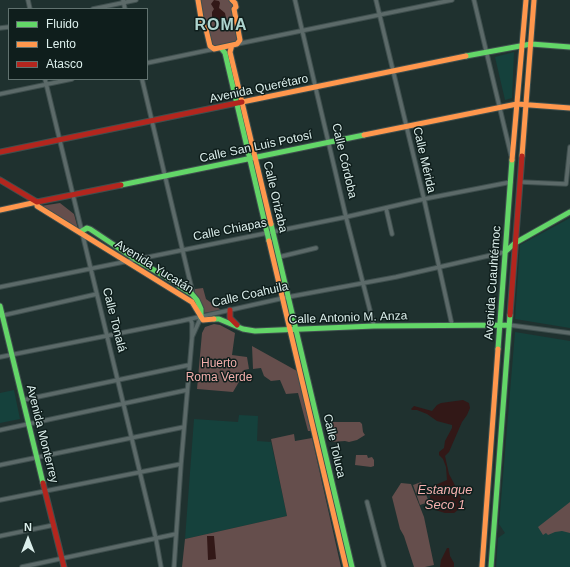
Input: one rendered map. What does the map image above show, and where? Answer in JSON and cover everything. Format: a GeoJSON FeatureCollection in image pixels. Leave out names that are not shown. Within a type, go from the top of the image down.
{"type":"FeatureCollection","features":[{"type":"Feature","properties":{"kind":"main road"},"geometry":{"type":"LineString","coordinates":[[198,0],[202,24],[205,25],[210,46],[214,49],[234,45]]}},
{"type":"Feature","properties":{"kind":"main road","name":"Calle Orizaba"},"geometry":{"type":"LineString","coordinates":[[232,0],[236,6],[234,9],[240,38],[230,52],[252,158],[294,330]]}},
{"type":"Feature","properties":{"kind":"main road","name":"Avenida Cuauhtémoc"},"geometry":{"type":"LineString","coordinates":[[482,567],[512,160],[526,0]]}},
{"type":"Feature","properties":{"kind":"main road","name":"Avenida Cuauhtémoc"},"geometry":{"type":"LineString","coordinates":[[491,567],[534,0]]}},
{"type":"Feature","properties":{"kind":"main road","name":"Avenida Querétaro"},"geometry":{"type":"LineString","coordinates":[[0,152],[522,45],[531,44],[570,47]]}},
{"type":"Feature","properties":{"kind":"main road","name":"Calle Orizaba"},"geometry":{"type":"LineString","coordinates":[[221,48],[226,53],[240,103]]}},
{"type":"Feature","properties":{"kind":"main road","name":"Calle San Luis Potosí"},"geometry":{"type":"LineString","coordinates":[[0,210],[499,107],[517,104],[570,108]]}},
{"type":"Feature","properties":{"kind":"main road","name":"Avenida Yucatán"},"geometry":{"type":"LineString","coordinates":[[0,180],[37,202],[37,206],[189,300],[195,305],[201,317]]}},
{"type":"Feature","properties":{"kind":"main road"},"geometry":{"type":"LineString","coordinates":[[505,252],[515,243],[570,212]]}},
{"type":"Feature","properties":{"kind":"main road","name":"Avenida Yucatán"},"geometry":{"type":"LineString","coordinates":[[82,233],[87,228],[90,229],[135,259],[151,268],[154,268],[192,294],[201,307],[201,317]]}},
{"type":"Feature","properties":{"kind":"main road","name":"Calle Orizaba"},"geometry":{"type":"LineString","coordinates":[[270,232],[279,257],[286,298]]}},
{"type":"Feature","properties":{"kind":"main road","name":"Avenida Monterrey"},"geometry":{"type":"LineString","coordinates":[[0,306],[64,567]]}},
{"type":"Feature","properties":{"kind":"main road"},"geometry":{"type":"LineString","coordinates":[[230,310],[230,318],[239,327]]}},
{"type":"Feature","properties":{"kind":"main road","name":"Calle Antonio M. Anza"},"geometry":{"type":"LineString","coordinates":[[201,317],[203,320],[219,319],[245,329],[255,331],[374,326],[509,324]]}},
{"type":"Feature","properties":{"kind":"main road","name":"Calle Toluca"},"geometry":{"type":"LineString","coordinates":[[294,330],[325,464],[346,567]]}},
{"type":"Feature","properties":{"kind":"main road","name":"Calle Toluca"},"geometry":{"type":"LineString","coordinates":[[325,464],[352,567]]}},
{"type":"Feature","properties":{"kind":"street"},"geometry":{"type":"LineString","coordinates":[[97,8],[123,1],[136,0]]}},
{"type":"Feature","properties":{"kind":"street","name":"Calle Córdoba"},"geometry":{"type":"LineString","coordinates":[[295,0],[362,284],[374,326]]}},
{"type":"Feature","properties":{"kind":"street","name":"Calle Mérida"},"geometry":{"type":"LineString","coordinates":[[376,0],[424,199],[452,325]]}},
{"type":"Feature","properties":{"kind":"street"},"geometry":{"type":"LineString","coordinates":[[234,45],[452,0]]}},
{"type":"Feature","properties":{"kind":"street"},"geometry":{"type":"LineString","coordinates":[[474,0],[512,160]]}},
{"type":"Feature","properties":{"kind":"street"},"geometry":{"type":"LineString","coordinates":[[148,64],[214,49]]}},
{"type":"Feature","properties":{"kind":"street","name":"Calle Tonalá"},"geometry":{"type":"LineString","coordinates":[[45,80],[132,437],[156,539],[160,567]]}},
{"type":"Feature","properties":{"kind":"street"},"geometry":{"type":"LineString","coordinates":[[0,94],[67,80]]}},
{"type":"Feature","properties":{"kind":"street"},"geometry":{"type":"LineString","coordinates":[[142,80],[192,290],[189,300]]}},
{"type":"Feature","properties":{"kind":"street"},"geometry":{"type":"LineString","coordinates":[[521,182],[566,184],[570,147]]}},
{"type":"Feature","properties":{"kind":"street","name":"Calle Chiapas"},"geometry":{"type":"LineString","coordinates":[[0,287],[511,182]]}},
{"type":"Feature","properties":{"kind":"street"},"geometry":{"type":"LineString","coordinates":[[386,208],[392,234]]}},
{"type":"Feature","properties":{"kind":"street"},"geometry":{"type":"LineString","coordinates":[[279,257],[316,248]]}},
{"type":"Feature","properties":{"kind":"street","name":"Calle Coahuila"},"geometry":{"type":"LineString","coordinates":[[0,357],[439,268],[505,252]]}},
{"type":"Feature","properties":{"kind":"street"},"geometry":{"type":"LineString","coordinates":[[1,315],[97,294]]}},
{"type":"Feature","properties":{"kind":"street"},"geometry":{"type":"LineString","coordinates":[[192,338],[201,317]]}},
{"type":"Feature","properties":{"kind":"street"},"geometry":{"type":"LineString","coordinates":[[174,567],[192,338],[192,323],[190,319]]}},
{"type":"Feature","properties":{"kind":"street"},"geometry":{"type":"LineString","coordinates":[[509,324],[570,333]]}},
{"type":"Feature","properties":{"kind":"street"},"geometry":{"type":"LineString","coordinates":[[23,400],[189,365]]}},
{"type":"Feature","properties":{"kind":"street"},"geometry":{"type":"LineString","coordinates":[[0,430],[187,390]]}},
{"type":"Feature","properties":{"kind":"street"},"geometry":{"type":"LineString","coordinates":[[0,465],[184,427]]}},
{"type":"Feature","properties":{"kind":"street"},"geometry":{"type":"LineString","coordinates":[[0,500],[181,464]]}},
{"type":"Feature","properties":{"kind":"street"},"geometry":{"type":"LineString","coordinates":[[368,502],[384,567]]}},
{"type":"Feature","properties":{"kind":"street"},"geometry":{"type":"LineString","coordinates":[[0,536],[54,525]]}},
{"type":"Feature","properties":{"kind":"street"},"geometry":{"type":"LineString","coordinates":[[22,567],[176,534]]}},
{"type":"Feature","properties":{"kind":"shaded area"},"geometry":{"type":"Polygon","coordinates":[[[514,52],[512,98],[505,100],[495,57],[514,52]]]}},
{"type":"Feature","properties":{"kind":"shaded area"},"geometry":{"type":"Polygon","coordinates":[[[570,218],[570,328],[515,319],[520,245],[570,218]]]}},
{"type":"Feature","properties":{"kind":"shaded area"},"geometry":{"type":"Polygon","coordinates":[[[515,332],[570,341],[570,567],[496,567],[498,538],[505,533],[499,524],[515,332]]]}},
{"type":"Feature","properties":{"kind":"shaded area"},"geometry":{"type":"Polygon","coordinates":[[[14,390],[20,419],[0,423],[0,393],[14,390]]]}},
{"type":"Feature","properties":{"kind":"shaded area"},"geometry":{"type":"Polygon","coordinates":[[[239,415],[258,416],[257,441],[271,442],[287,516],[185,539],[194,419],[238,422],[239,415]]]}},
{"type":"Feature","properties":{"kind":"green space"},"geometry":{"type":"Polygon","coordinates":[[[198,0],[232,0],[235,3],[239,42],[211,48],[198,0]]]}},
{"type":"Feature","properties":{"kind":"green space"},"geometry":{"type":"Polygon","coordinates":[[[60,203],[74,214],[78,229],[41,206],[60,203]]]}},
{"type":"Feature","properties":{"kind":"green space"},"geometry":{"type":"Polygon","coordinates":[[[203,288],[206,299],[221,310],[204,313],[202,305],[195,293],[195,289],[203,288]]]}},
{"type":"Feature","properties":{"kind":"green space","name":"Huerto Roma Verde"},"geometry":{"type":"Polygon","coordinates":[[[214,324],[220,325],[235,333],[232,355],[247,357],[249,369],[244,370],[244,379],[240,380],[233,392],[197,389],[202,333],[205,327],[214,324]]]}},
{"type":"Feature","properties":{"kind":"green space"},"geometry":{"type":"Polygon","coordinates":[[[252,346],[297,371],[311,431],[308,431],[298,393],[286,394],[280,380],[271,381],[264,376],[261,368],[253,369],[252,346]]]}},
{"type":"Feature","properties":{"kind":"green space"},"geometry":{"type":"Polygon","coordinates":[[[328,422],[360,422],[365,435],[357,440],[349,442],[331,442],[328,422]]]}},
{"type":"Feature","properties":{"kind":"green space"},"geometry":{"type":"Polygon","coordinates":[[[294,434],[295,441],[312,438],[341,567],[182,567],[185,539],[287,516],[271,439],[294,434]]]}},
{"type":"Feature","properties":{"kind":"green space"},"geometry":{"type":"Polygon","coordinates":[[[356,455],[367,455],[368,458],[372,457],[374,460],[374,466],[355,465],[356,455]]]}},
{"type":"Feature","properties":{"kind":"green space"},"geometry":{"type":"Polygon","coordinates":[[[421,482],[429,502],[420,505],[413,485],[421,482]]]}},
{"type":"Feature","properties":{"kind":"green space"},"geometry":{"type":"Polygon","coordinates":[[[401,483],[411,484],[424,517],[434,565],[414,567],[404,536],[400,529],[392,497],[401,483]]]}},
{"type":"Feature","properties":{"kind":"green space"},"geometry":{"type":"Polygon","coordinates":[[[570,502],[570,533],[562,531],[548,535],[546,533],[543,535],[538,527],[570,502]]]}},
{"type":"Feature","properties":{"kind":"water"},"geometry":{"type":"Polygon","coordinates":[[[214,0],[219,1],[219,8],[225,13],[226,18],[223,21],[225,27],[221,30],[217,28],[217,22],[212,19],[212,12],[214,9],[211,4],[214,0]]]}},
{"type":"Feature","properties":{"kind":"water","name":"Estanque Seco 1"},"geometry":{"type":"Polygon","coordinates":[[[463,400],[469,403],[470,408],[449,452],[445,456],[449,474],[460,495],[463,506],[454,513],[445,513],[429,508],[431,489],[433,486],[447,480],[446,467],[443,459],[439,455],[439,452],[444,448],[445,441],[452,428],[452,425],[437,421],[427,414],[411,409],[414,406],[432,411],[441,403],[463,400]]]}},
{"type":"Feature","properties":{"kind":"water"},"geometry":{"type":"Polygon","coordinates":[[[207,536],[214,536],[216,559],[208,560],[207,536]]]}},
{"type":"Feature","properties":{"kind":"water"},"geometry":{"type":"Polygon","coordinates":[[[447,548],[449,548],[454,567],[440,567],[441,560],[447,548]]]}},
{"type":"Feature","properties":{"kind":"traffic: fast"},"geometry":{"type":"LineString","coordinates":[[466,56],[531,44],[570,47]]}},
{"type":"Feature","properties":{"kind":"traffic: fast"},"geometry":{"type":"LineString","coordinates":[[221,48],[225,53],[269,241]]}},
{"type":"Feature","properties":{"kind":"traffic: fast"},"geometry":{"type":"LineString","coordinates":[[121,185],[364,135]]}},
{"type":"Feature","properties":{"kind":"traffic: fast"},"geometry":{"type":"LineString","coordinates":[[498,349],[512,160]]}},
{"type":"Feature","properties":{"kind":"traffic: fast"},"geometry":{"type":"LineString","coordinates":[[505,252],[515,243],[570,212]]}},
{"type":"Feature","properties":{"kind":"traffic: fast"},"geometry":{"type":"LineString","coordinates":[[271,224],[352,567]]}},
{"type":"Feature","properties":{"kind":"traffic: fast"},"geometry":{"type":"LineString","coordinates":[[82,231],[87,228],[90,229],[192,294],[197,300],[201,309],[201,317]]}},
{"type":"Feature","properties":{"kind":"traffic: fast"},"geometry":{"type":"LineString","coordinates":[[0,306],[43,483]]}},
{"type":"Feature","properties":{"kind":"traffic: fast"},"geometry":{"type":"LineString","coordinates":[[491,567],[510,315]]}},
{"type":"Feature","properties":{"kind":"traffic: fast"},"geometry":{"type":"LineString","coordinates":[[214,319],[219,319],[243,329],[255,331],[374,326],[509,325]]}},
{"type":"Feature","properties":{"kind":"traffic: slow"},"geometry":{"type":"LineString","coordinates":[[198,0],[202,24],[205,25],[210,46],[214,49],[237,44],[240,40],[234,9],[236,7],[232,0]]}},
{"type":"Feature","properties":{"kind":"traffic: slow"},"geometry":{"type":"LineString","coordinates":[[512,160],[526,0]]}},
{"type":"Feature","properties":{"kind":"traffic: slow"},"geometry":{"type":"LineString","coordinates":[[522,156],[534,0]]}},
{"type":"Feature","properties":{"kind":"traffic: slow"},"geometry":{"type":"LineString","coordinates":[[232,45],[230,52],[271,224]]}},
{"type":"Feature","properties":{"kind":"traffic: slow"},"geometry":{"type":"LineString","coordinates":[[242,102],[466,56]]}},
{"type":"Feature","properties":{"kind":"traffic: slow"},"geometry":{"type":"LineString","coordinates":[[364,135],[517,104],[570,108]]}},
{"type":"Feature","properties":{"kind":"traffic: slow"},"geometry":{"type":"LineString","coordinates":[[0,210],[37,202],[37,206],[192,302],[203,320],[214,319]]}},
{"type":"Feature","properties":{"kind":"traffic: slow"},"geometry":{"type":"LineString","coordinates":[[269,241],[346,567]]}},
{"type":"Feature","properties":{"kind":"traffic: slow"},"geometry":{"type":"LineString","coordinates":[[482,567],[498,349]]}},
{"type":"Feature","properties":{"kind":"traffic: jam"},"geometry":{"type":"LineString","coordinates":[[0,152],[242,102]]}},
{"type":"Feature","properties":{"kind":"traffic: jam"},"geometry":{"type":"LineString","coordinates":[[510,315],[522,156]]}},
{"type":"Feature","properties":{"kind":"traffic: jam"},"geometry":{"type":"LineString","coordinates":[[0,180],[37,202],[121,185]]}},
{"type":"Feature","properties":{"kind":"traffic: jam"},"geometry":{"type":"LineString","coordinates":[[230,310],[230,318],[237,325]]}},
{"type":"Feature","properties":{"kind":"traffic: jam"},"geometry":{"type":"LineString","coordinates":[[43,483],[64,567]]}},
{"type":"Feature","properties":{"kind":"district","name":"ROMA"},"geometry":{"type":"Point","coordinates":[221,26]}}]}
